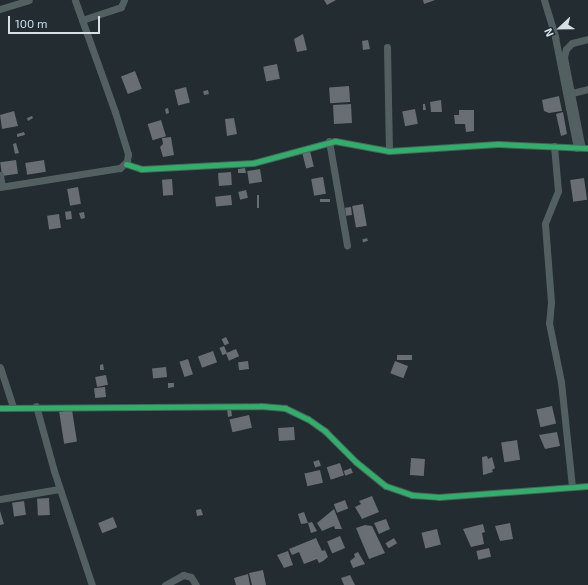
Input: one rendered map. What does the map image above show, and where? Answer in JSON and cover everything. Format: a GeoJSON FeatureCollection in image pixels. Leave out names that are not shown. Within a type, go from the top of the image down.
{"type":"FeatureCollection","features":[{"type":"Feature","properties":{"kind":"street"},"geometry":{"type":"LineString","coordinates":[[0,9],[29,0]]}},
{"type":"Feature","properties":{"kind":"street"},"geometry":{"type":"LineString","coordinates":[[0,175],[1,187],[120,168],[126,164],[128,156],[121,130],[75,0]]}},
{"type":"Feature","properties":{"kind":"street"},"geometry":{"type":"LineString","coordinates":[[82,20],[121,7],[124,0]]}},
{"type":"Feature","properties":{"kind":"street"},"geometry":{"type":"LineString","coordinates":[[544,0],[555,37],[582,148]]}},
{"type":"Feature","properties":{"kind":"street"},"geometry":{"type":"LineString","coordinates":[[582,148],[565,53],[572,43],[588,39]]}},
{"type":"Feature","properties":{"kind":"street"},"geometry":{"type":"LineString","coordinates":[[387,47],[389,151]]}},
{"type":"Feature","properties":{"kind":"street"},"geometry":{"type":"LineString","coordinates":[[572,93],[588,89]]}},
{"type":"Feature","properties":{"kind":"street"},"geometry":{"type":"LineString","coordinates":[[126,164],[141,169],[253,163],[276,159],[329,141],[346,142],[389,151],[498,144],[582,148]]}},
{"type":"Feature","properties":{"kind":"street"},"geometry":{"type":"LineString","coordinates":[[329,141],[347,245]]}},
{"type":"Feature","properties":{"kind":"street"},"geometry":{"type":"LineString","coordinates":[[554,146],[558,191],[545,224],[551,302],[549,322],[561,382],[572,486]]}},
{"type":"Feature","properties":{"kind":"street"},"geometry":{"type":"LineString","coordinates":[[0,368],[13,407]]}},
{"type":"Feature","properties":{"kind":"street"},"geometry":{"type":"LineString","coordinates":[[36,406],[59,489],[92,585]]}},
{"type":"Feature","properties":{"kind":"street"},"geometry":{"type":"LineString","coordinates":[[0,408],[36,406],[260,406],[285,408],[308,419],[325,431],[356,462],[386,486],[412,495],[444,497],[572,486],[588,486]]}},
{"type":"Feature","properties":{"kind":"street"},"geometry":{"type":"LineString","coordinates":[[0,499],[59,489]]}},
{"type":"Feature","properties":{"kind":"street"},"geometry":{"type":"LineString","coordinates":[[165,585],[183,575],[191,577],[196,585]]}},
{"type":"Feature","properties":{"kind":"building"},"geometry":{"type":"Polygon","coordinates":[[[324,0],[336,0],[327,5],[324,0]]]}},
{"type":"Feature","properties":{"kind":"building"},"geometry":{"type":"Polygon","coordinates":[[[423,0],[435,0],[424,4],[423,0]]]}},
{"type":"Feature","properties":{"kind":"building"},"geometry":{"type":"Polygon","coordinates":[[[303,34],[307,50],[297,52],[294,39],[303,34]]]}},
{"type":"Feature","properties":{"kind":"building"},"geometry":{"type":"Polygon","coordinates":[[[368,40],[370,49],[363,50],[362,41],[368,40]]]}},
{"type":"Feature","properties":{"kind":"building"},"geometry":{"type":"Polygon","coordinates":[[[277,64],[280,79],[266,81],[263,67],[277,64]]]}},
{"type":"Feature","properties":{"kind":"building"},"geometry":{"type":"Polygon","coordinates":[[[135,71],[142,89],[128,94],[121,76],[135,71]]]}},
{"type":"Feature","properties":{"kind":"building"},"geometry":{"type":"Polygon","coordinates":[[[349,86],[350,102],[330,103],[329,87],[349,86]]]}},
{"type":"Feature","properties":{"kind":"building"},"geometry":{"type":"Polygon","coordinates":[[[186,87],[190,103],[178,105],[174,90],[186,87]]]}},
{"type":"Feature","properties":{"kind":"building"},"geometry":{"type":"Polygon","coordinates":[[[208,90],[209,94],[204,95],[203,91],[208,90]]]}},
{"type":"Feature","properties":{"kind":"building"},"geometry":{"type":"Polygon","coordinates":[[[559,96],[562,111],[549,113],[544,111],[542,100],[559,96]]]}},
{"type":"Feature","properties":{"kind":"building"},"geometry":{"type":"Polygon","coordinates":[[[441,100],[442,112],[431,112],[430,102],[441,100]]]}},
{"type":"Feature","properties":{"kind":"building"},"geometry":{"type":"Polygon","coordinates":[[[351,104],[352,123],[334,124],[333,105],[351,104]]]}},
{"type":"Feature","properties":{"kind":"building"},"geometry":{"type":"Polygon","coordinates":[[[423,104],[425,104],[426,110],[423,110],[423,104]]]}},
{"type":"Feature","properties":{"kind":"building"},"geometry":{"type":"Polygon","coordinates":[[[168,108],[169,113],[166,114],[165,109],[168,108]]]}},
{"type":"Feature","properties":{"kind":"building"},"geometry":{"type":"Polygon","coordinates":[[[415,109],[418,124],[405,126],[402,111],[415,109]]]}},
{"type":"Feature","properties":{"kind":"building"},"geometry":{"type":"Polygon","coordinates":[[[459,110],[474,110],[474,131],[466,132],[465,124],[455,124],[454,115],[459,115],[459,110]]]}},
{"type":"Feature","properties":{"kind":"building"},"geometry":{"type":"Polygon","coordinates":[[[14,111],[18,126],[2,129],[0,115],[14,111]]]}},
{"type":"Feature","properties":{"kind":"building"},"geometry":{"type":"Polygon","coordinates":[[[563,112],[567,134],[561,136],[556,114],[563,112]]]}},
{"type":"Feature","properties":{"kind":"building"},"geometry":{"type":"Polygon","coordinates":[[[32,116],[33,118],[28,121],[27,118],[32,116]]]}},
{"type":"Feature","properties":{"kind":"building"},"geometry":{"type":"Polygon","coordinates":[[[234,118],[237,134],[227,136],[225,119],[234,118]]]}},
{"type":"Feature","properties":{"kind":"building"},"geometry":{"type":"Polygon","coordinates":[[[161,120],[166,136],[153,140],[148,124],[161,120]]]}},
{"type":"Feature","properties":{"kind":"building"},"geometry":{"type":"Polygon","coordinates":[[[24,132],[25,135],[17,137],[17,134],[24,132]]]}},
{"type":"Feature","properties":{"kind":"building"},"geometry":{"type":"Polygon","coordinates":[[[171,137],[174,155],[163,157],[160,147],[163,144],[162,138],[171,137]]]}},
{"type":"Feature","properties":{"kind":"building"},"geometry":{"type":"Polygon","coordinates":[[[16,143],[19,153],[15,154],[13,144],[16,143]]]}},
{"type":"Feature","properties":{"kind":"building"},"geometry":{"type":"Polygon","coordinates":[[[310,151],[314,167],[306,168],[302,153],[310,151]]]}},
{"type":"Feature","properties":{"kind":"building"},"geometry":{"type":"Polygon","coordinates":[[[16,160],[18,174],[2,176],[0,162],[16,160]]]}},
{"type":"Feature","properties":{"kind":"building"},"geometry":{"type":"Polygon","coordinates":[[[44,160],[46,172],[27,175],[25,163],[44,160]]]}},
{"type":"Feature","properties":{"kind":"building"},"geometry":{"type":"Polygon","coordinates":[[[245,168],[246,173],[238,173],[238,169],[245,168]]]}},
{"type":"Feature","properties":{"kind":"building"},"geometry":{"type":"Polygon","coordinates":[[[260,169],[262,182],[249,184],[247,171],[260,169]]]}},
{"type":"Feature","properties":{"kind":"building"},"geometry":{"type":"Polygon","coordinates":[[[231,172],[232,185],[219,186],[218,173],[231,172]]]}},
{"type":"Feature","properties":{"kind":"building"},"geometry":{"type":"Polygon","coordinates":[[[323,177],[326,194],[314,196],[311,179],[323,177]]]}},
{"type":"Feature","properties":{"kind":"building"},"geometry":{"type":"Polygon","coordinates":[[[584,178],[587,200],[573,202],[570,180],[584,178]]]}},
{"type":"Feature","properties":{"kind":"building"},"geometry":{"type":"Polygon","coordinates":[[[172,179],[173,195],[163,196],[162,180],[172,179]]]}},
{"type":"Feature","properties":{"kind":"building"},"geometry":{"type":"Polygon","coordinates":[[[78,187],[81,204],[70,206],[67,189],[78,187]]]}},
{"type":"Feature","properties":{"kind":"building"},"geometry":{"type":"Polygon","coordinates":[[[246,190],[248,198],[240,200],[238,192],[246,190]]]}},
{"type":"Feature","properties":{"kind":"building"},"geometry":{"type":"Polygon","coordinates":[[[231,195],[232,205],[216,207],[215,197],[231,195]]]}},
{"type":"Feature","properties":{"kind":"building"},"geometry":{"type":"Polygon","coordinates":[[[257,195],[259,195],[259,208],[257,208],[257,195]]]}},
{"type":"Feature","properties":{"kind":"building"},"geometry":{"type":"Polygon","coordinates":[[[320,199],[330,199],[330,202],[320,202],[320,199]]]}},
{"type":"Feature","properties":{"kind":"building"},"geometry":{"type":"Polygon","coordinates":[[[363,204],[367,226],[356,228],[352,206],[363,204]]]}},
{"type":"Feature","properties":{"kind":"building"},"geometry":{"type":"Polygon","coordinates":[[[351,207],[352,215],[346,216],[345,208],[351,207]]]}},
{"type":"Feature","properties":{"kind":"building"},"geometry":{"type":"Polygon","coordinates":[[[71,211],[72,219],[66,220],[65,212],[71,211]]]}},
{"type":"Feature","properties":{"kind":"building"},"geometry":{"type":"Polygon","coordinates":[[[84,212],[85,218],[81,219],[79,213],[84,212]]]}},
{"type":"Feature","properties":{"kind":"building"},"geometry":{"type":"Polygon","coordinates":[[[59,214],[61,228],[49,230],[47,216],[59,214]]]}},
{"type":"Feature","properties":{"kind":"building"},"geometry":{"type":"Polygon","coordinates":[[[367,238],[368,241],[363,242],[362,240],[367,238]]]}},
{"type":"Feature","properties":{"kind":"building"},"geometry":{"type":"Polygon","coordinates":[[[226,337],[229,343],[225,346],[222,339],[226,337]]]}},
{"type":"Feature","properties":{"kind":"building"},"geometry":{"type":"Polygon","coordinates":[[[224,346],[227,353],[223,355],[219,348],[224,346]]]}},
{"type":"Feature","properties":{"kind":"building"},"geometry":{"type":"Polygon","coordinates":[[[236,349],[239,356],[229,361],[226,353],[236,349]]]}},
{"type":"Feature","properties":{"kind":"building"},"geometry":{"type":"Polygon","coordinates":[[[213,351],[217,362],[202,368],[198,356],[213,351]]]}},
{"type":"Feature","properties":{"kind":"building"},"geometry":{"type":"Polygon","coordinates":[[[397,355],[412,355],[412,360],[397,360],[397,355]]]}},
{"type":"Feature","properties":{"kind":"building"},"geometry":{"type":"Polygon","coordinates":[[[188,359],[193,374],[184,377],[179,362],[188,359]]]}},
{"type":"Feature","properties":{"kind":"building"},"geometry":{"type":"Polygon","coordinates":[[[248,361],[249,369],[239,370],[238,362],[248,361]]]}},
{"type":"Feature","properties":{"kind":"building"},"geometry":{"type":"Polygon","coordinates":[[[395,361],[408,366],[403,378],[390,373],[395,361]]]}},
{"type":"Feature","properties":{"kind":"building"},"geometry":{"type":"Polygon","coordinates":[[[103,364],[104,370],[100,370],[100,365],[103,364]]]}},
{"type":"Feature","properties":{"kind":"building"},"geometry":{"type":"Polygon","coordinates":[[[166,367],[167,377],[153,378],[152,368],[166,367]]]}},
{"type":"Feature","properties":{"kind":"building"},"geometry":{"type":"Polygon","coordinates":[[[106,375],[108,385],[97,387],[95,377],[106,375]]]}},
{"type":"Feature","properties":{"kind":"building"},"geometry":{"type":"Polygon","coordinates":[[[168,383],[174,383],[174,387],[168,388],[168,383]]]}},
{"type":"Feature","properties":{"kind":"building"},"geometry":{"type":"Polygon","coordinates":[[[105,387],[106,397],[95,398],[94,388],[105,387]]]}},
{"type":"Feature","properties":{"kind":"building"},"geometry":{"type":"Polygon","coordinates":[[[552,406],[556,424],[540,427],[536,410],[552,406]]]}},
{"type":"Feature","properties":{"kind":"building"},"geometry":{"type":"Polygon","coordinates":[[[227,409],[231,409],[232,416],[228,417],[227,409]]]}},
{"type":"Feature","properties":{"kind":"building"},"geometry":{"type":"Polygon","coordinates":[[[72,410],[77,442],[64,444],[59,412],[72,410]]]}},
{"type":"Feature","properties":{"kind":"building"},"geometry":{"type":"Polygon","coordinates":[[[249,415],[252,428],[232,432],[230,419],[249,415]]]}},
{"type":"Feature","properties":{"kind":"building"},"geometry":{"type":"Polygon","coordinates":[[[294,427],[295,440],[279,441],[278,428],[294,427]]]}},
{"type":"Feature","properties":{"kind":"building"},"geometry":{"type":"Polygon","coordinates":[[[557,432],[560,446],[545,449],[539,435],[557,432]]]}},
{"type":"Feature","properties":{"kind":"building"},"geometry":{"type":"Polygon","coordinates":[[[517,440],[520,460],[504,462],[501,443],[517,440]]]}},
{"type":"Feature","properties":{"kind":"building"},"geometry":{"type":"Polygon","coordinates":[[[487,456],[488,459],[492,457],[495,468],[492,470],[493,472],[483,475],[482,457],[487,456]]]}},
{"type":"Feature","properties":{"kind":"building"},"geometry":{"type":"Polygon","coordinates":[[[411,458],[425,459],[424,476],[410,475],[411,458]]]}},
{"type":"Feature","properties":{"kind":"building"},"geometry":{"type":"Polygon","coordinates":[[[319,460],[321,466],[315,468],[313,462],[319,460]]]}},
{"type":"Feature","properties":{"kind":"building"},"geometry":{"type":"Polygon","coordinates":[[[340,463],[344,475],[331,480],[327,467],[340,463]]]}},
{"type":"Feature","properties":{"kind":"building"},"geometry":{"type":"Polygon","coordinates":[[[351,468],[353,473],[345,476],[344,471],[351,468]]]}},
{"type":"Feature","properties":{"kind":"building"},"geometry":{"type":"Polygon","coordinates":[[[320,470],[323,483],[307,486],[304,474],[320,470]]]}},
{"type":"Feature","properties":{"kind":"building"},"geometry":{"type":"Polygon","coordinates":[[[372,496],[379,512],[362,519],[355,507],[361,504],[359,501],[372,496]]]}},
{"type":"Feature","properties":{"kind":"building"},"geometry":{"type":"Polygon","coordinates":[[[49,498],[50,515],[38,516],[37,499],[49,498]]]}},
{"type":"Feature","properties":{"kind":"building"},"geometry":{"type":"Polygon","coordinates":[[[345,500],[348,508],[337,513],[334,504],[345,500]]]}},
{"type":"Feature","properties":{"kind":"building"},"geometry":{"type":"Polygon","coordinates":[[[24,501],[26,515],[14,517],[12,503],[24,501]]]}},
{"type":"Feature","properties":{"kind":"building"},"geometry":{"type":"Polygon","coordinates":[[[201,509],[203,515],[197,516],[196,510],[201,509]]]}},
{"type":"Feature","properties":{"kind":"building"},"geometry":{"type":"Polygon","coordinates":[[[334,509],[342,529],[335,529],[334,526],[322,531],[317,523],[334,509]]]}},
{"type":"Feature","properties":{"kind":"building"},"geometry":{"type":"Polygon","coordinates":[[[0,511],[4,524],[0,525],[0,511]]]}},
{"type":"Feature","properties":{"kind":"building"},"geometry":{"type":"Polygon","coordinates":[[[304,512],[308,523],[301,524],[298,514],[304,512]]]}},
{"type":"Feature","properties":{"kind":"building"},"geometry":{"type":"Polygon","coordinates":[[[113,517],[117,527],[102,533],[98,523],[113,517]]]}},
{"type":"Feature","properties":{"kind":"building"},"geometry":{"type":"Polygon","coordinates":[[[386,519],[390,529],[379,534],[374,523],[386,519]]]}},
{"type":"Feature","properties":{"kind":"building"},"geometry":{"type":"Polygon","coordinates":[[[312,522],[317,531],[311,533],[308,523],[312,522]]]}},
{"type":"Feature","properties":{"kind":"building"},"geometry":{"type":"Polygon","coordinates":[[[510,523],[513,539],[500,541],[495,526],[510,523]]]}},
{"type":"Feature","properties":{"kind":"building"},"geometry":{"type":"Polygon","coordinates":[[[483,524],[485,532],[482,533],[484,544],[471,547],[463,529],[483,524]]]}},
{"type":"Feature","properties":{"kind":"building"},"geometry":{"type":"Polygon","coordinates":[[[365,525],[372,526],[385,553],[369,559],[356,528],[365,525]]]}},
{"type":"Feature","properties":{"kind":"building"},"geometry":{"type":"Polygon","coordinates":[[[437,529],[441,545],[425,548],[421,533],[437,529]]]}},
{"type":"Feature","properties":{"kind":"building"},"geometry":{"type":"Polygon","coordinates":[[[340,536],[345,548],[332,553],[327,541],[340,536]]]}},
{"type":"Feature","properties":{"kind":"building"},"geometry":{"type":"Polygon","coordinates":[[[316,538],[322,551],[325,550],[328,557],[323,561],[319,563],[317,559],[304,564],[299,552],[292,555],[289,549],[316,538]]]}},
{"type":"Feature","properties":{"kind":"building"},"geometry":{"type":"Polygon","coordinates":[[[394,538],[397,543],[389,548],[385,543],[394,538]]]}},
{"type":"Feature","properties":{"kind":"building"},"geometry":{"type":"Polygon","coordinates":[[[489,548],[491,557],[478,560],[476,551],[489,548]]]}},
{"type":"Feature","properties":{"kind":"building"},"geometry":{"type":"Polygon","coordinates":[[[288,551],[293,565],[284,568],[277,555],[288,551]]]}},
{"type":"Feature","properties":{"kind":"building"},"geometry":{"type":"Polygon","coordinates":[[[358,552],[365,564],[353,568],[350,561],[355,557],[354,554],[358,552]]]}},
{"type":"Feature","properties":{"kind":"building"},"geometry":{"type":"Polygon","coordinates":[[[263,570],[266,585],[252,585],[249,573],[263,570]]]}},
{"type":"Feature","properties":{"kind":"building"},"geometry":{"type":"Polygon","coordinates":[[[248,574],[250,585],[236,585],[234,578],[248,574]]]}},
{"type":"Feature","properties":{"kind":"building"},"geometry":{"type":"Polygon","coordinates":[[[350,575],[355,585],[344,585],[341,578],[350,575]]]}},
{"type":"Feature","properties":{"kind":"cycle path"},"geometry":{"type":"LineString","coordinates":[[126,164],[141,169],[253,163],[335,141],[389,151],[498,144],[588,148]]}},
{"type":"Feature","properties":{"kind":"cycle path"},"geometry":{"type":"LineString","coordinates":[[0,408],[261,406],[285,408],[308,419],[325,431],[356,462],[386,486],[412,495],[439,497],[588,486]]}}]}
